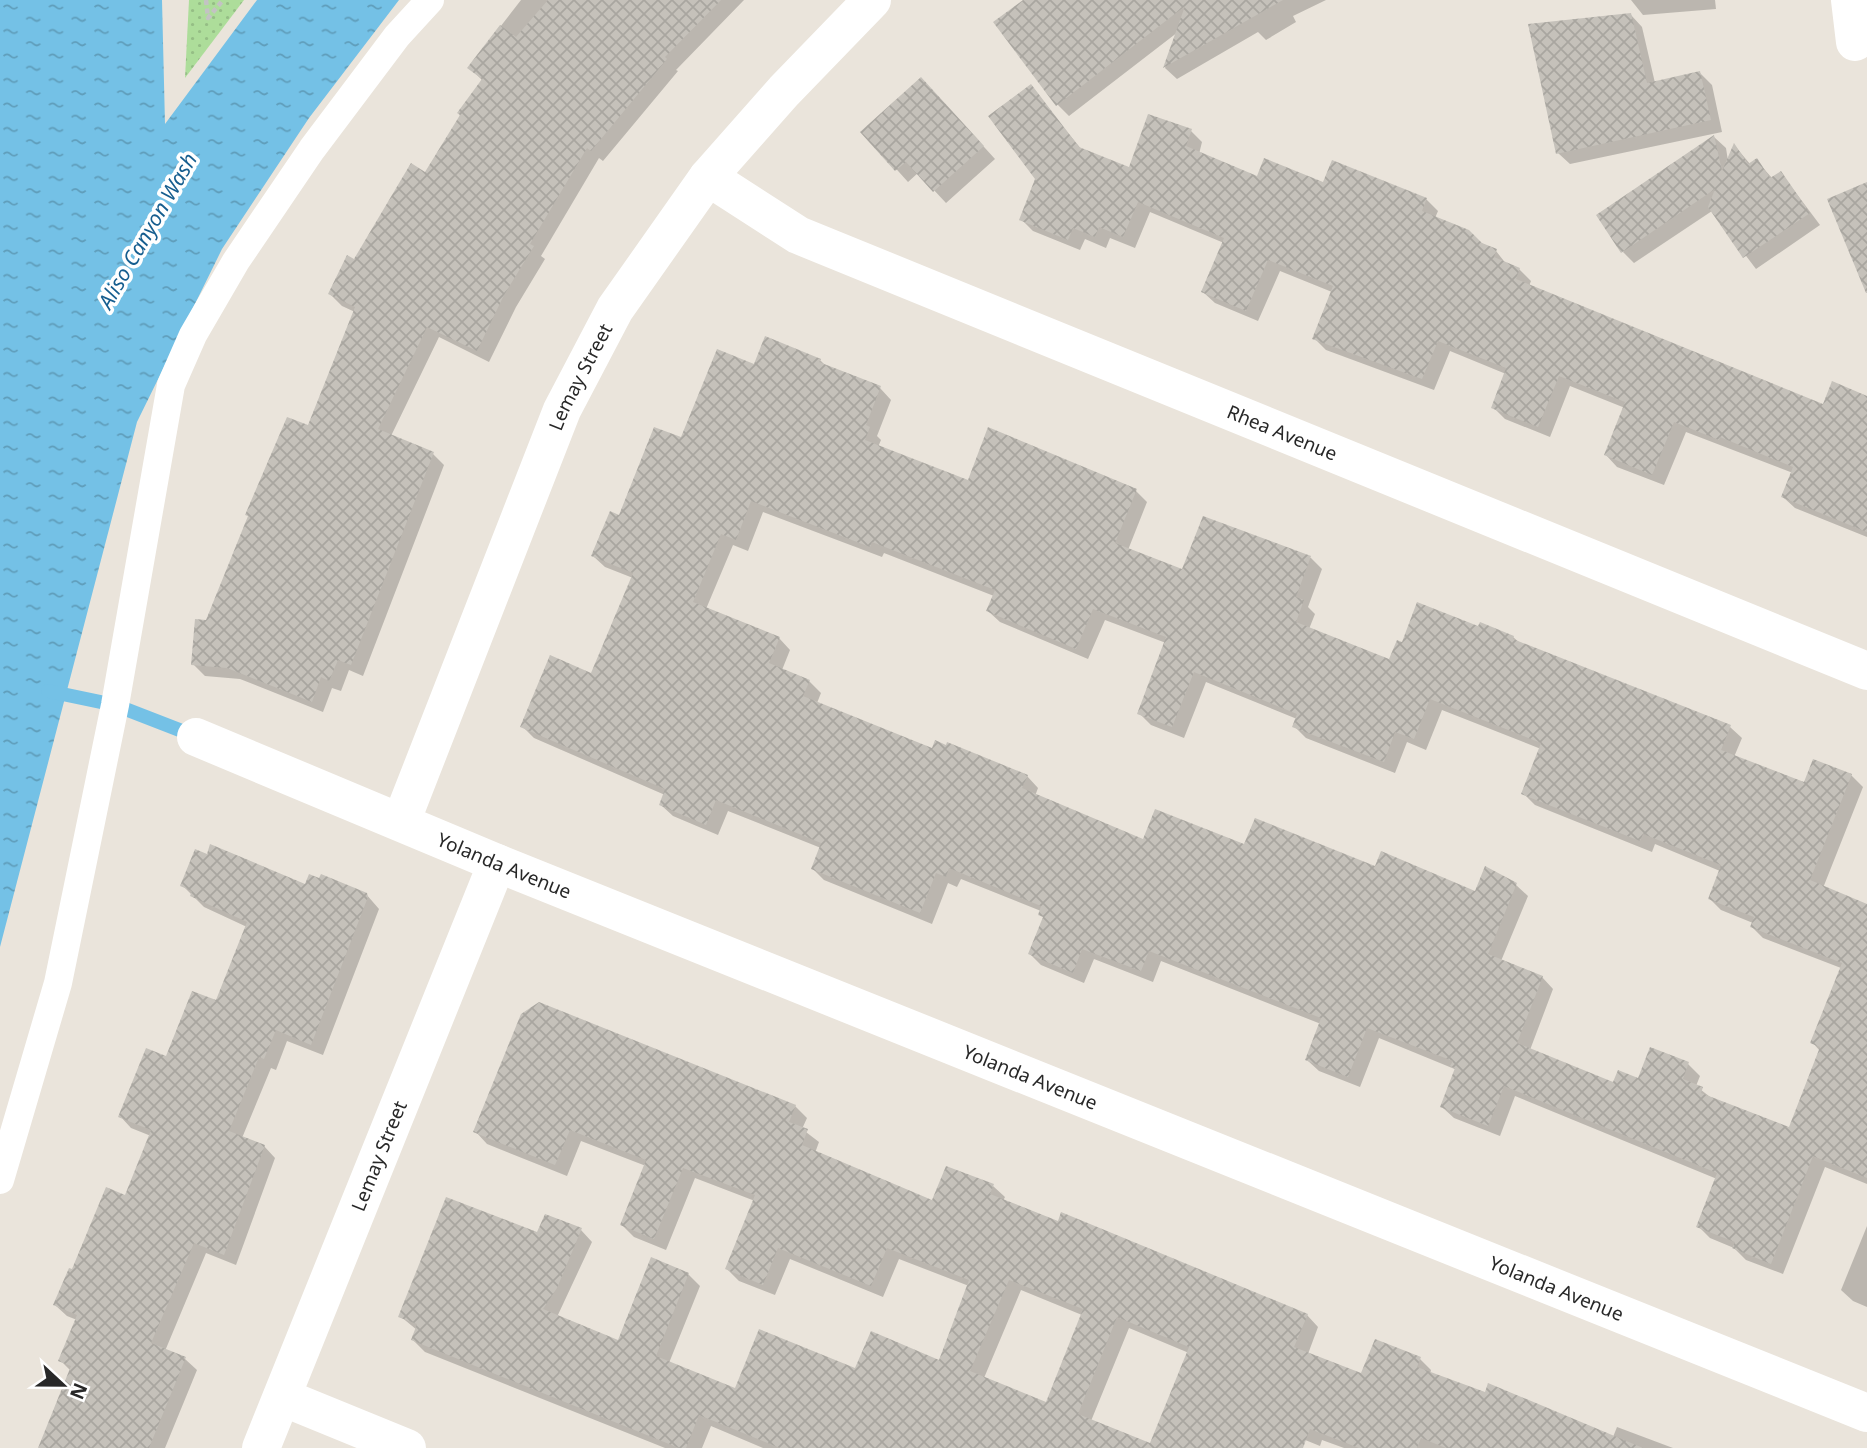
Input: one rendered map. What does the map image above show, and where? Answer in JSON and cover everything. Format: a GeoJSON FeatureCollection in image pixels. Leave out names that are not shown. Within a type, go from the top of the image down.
{"type":"FeatureCollection","features":[{"type":"Feature","properties":{"kind":"street","name":"Lemay Street"},"geometry":{"type":"LineString","coordinates":[[401,822],[562,410],[615,309],[708,177],[784,91],[872,0]]}},
{"type":"Feature","properties":{"kind":"street"},"geometry":{"type":"LineString","coordinates":[[1850,0],[1855,42]]}},
{"type":"Feature","properties":{"kind":"street","name":"Rhea Avenue"},"geometry":{"type":"LineString","coordinates":[[708,177],[797,235],[1867,671]]}},
{"type":"Feature","properties":{"kind":"street","name":"Yolanda Avenue"},"geometry":{"type":"LineString","coordinates":[[196,737],[497,863],[1867,1413]]}},
{"type":"Feature","properties":{"kind":"street","name":"Lemay Street"},"geometry":{"type":"LineString","coordinates":[[261,1448],[497,863]]}},
{"type":"Feature","properties":{"kind":"street"},"geometry":{"type":"LineString","coordinates":[[282,1397],[407,1448]]}},
{"type":"Feature","properties":{"kind":"lane"},"geometry":{"type":"LineString","coordinates":[[0,1180],[58,983],[115,705],[171,386],[194,335],[258,227],[327,128],[397,36],[430,0]]}},
{"type":"Feature","properties":{"kind":"path"},"geometry":{"type":"LineString","coordinates":[[206,0],[208,18],[223,0]]}},
{"type":"Feature","properties":{"kind":"green space"},"geometry":{"type":"Polygon","coordinates":[[[189,0],[244,0],[185,78],[189,0]]]}},
{"type":"Feature","properties":{"kind":"water","name":"Aliso Canyon Wash"},"geometry":{"type":"Polygon","coordinates":[[[0,0],[162,0],[165,124],[257,0],[399,0],[309,118],[222,249],[137,422],[0,947],[0,0]]]}},
{"type":"Feature","properties":{"kind":"building"},"geometry":{"type":"Polygon","coordinates":[[[548,0],[721,0],[665,57],[667,59],[591,151],[587,148],[530,244],[534,246],[504,295],[477,351],[427,327],[378,429],[434,452],[351,665],[338,660],[329,681],[321,677],[312,702],[227,668],[191,665],[195,619],[206,620],[248,516],[245,515],[287,417],[308,425],[355,307],[328,294],[347,255],[354,259],[411,163],[425,172],[460,115],[457,113],[482,79],[467,68],[500,25],[516,37],[548,0]]]}},
{"type":"Feature","properties":{"kind":"building"},"geometry":{"type":"Polygon","coordinates":[[[1023,0],[1283,0],[1163,68],[1185,6],[1056,106],[993,22],[1023,0]]]}},
{"type":"Feature","properties":{"kind":"building"},"geometry":{"type":"Polygon","coordinates":[[[1631,13],[1647,83],[1700,71],[1711,120],[1556,154],[1528,24],[1631,13]]]}},
{"type":"Feature","properties":{"kind":"building"},"geometry":{"type":"Polygon","coordinates":[[[921,77],[984,146],[933,192],[906,162],[895,171],[860,132],[921,77]]]}},
{"type":"Feature","properties":{"kind":"building"},"geometry":{"type":"Polygon","coordinates":[[[1031,84],[1079,147],[1129,167],[1148,114],[1192,129],[1186,146],[1257,176],[1264,158],[1323,182],[1332,160],[1427,198],[1422,211],[1469,230],[1482,243],[1497,249],[1494,257],[1520,268],[1516,279],[1823,404],[1832,381],[1867,396],[1867,532],[1781,497],[1793,467],[1720,437],[1719,440],[1674,422],[1652,475],[1604,455],[1625,402],[1559,376],[1538,427],[1491,408],[1506,368],[1438,341],[1422,379],[1312,339],[1333,286],[1268,260],[1246,311],[1201,292],[1224,238],[1138,202],[1123,237],[1099,227],[1095,237],[1073,228],[1068,240],[1019,220],[1035,179],[988,116],[1031,84]]]}},
{"type":"Feature","properties":{"kind":"building"},"geometry":{"type":"Polygon","coordinates":[[[1714,135],[1722,171],[1734,143],[1748,164],[1757,158],[1770,178],[1781,171],[1810,213],[1743,258],[1708,207],[1715,189],[1621,253],[1596,215],[1714,135]]]}},
{"type":"Feature","properties":{"kind":"building"},"geometry":{"type":"Polygon","coordinates":[[[1867,182],[1867,293],[1866,293],[1827,199],[1867,182]]]}},
{"type":"Feature","properties":{"kind":"building"},"geometry":{"type":"Polygon","coordinates":[[[765,336],[821,359],[819,362],[881,386],[866,425],[870,427],[865,440],[968,480],[988,427],[1137,489],[1115,543],[1182,569],[1203,516],[1311,556],[1296,597],[1304,600],[1296,622],[1389,659],[1397,640],[1402,642],[1417,602],[1478,626],[1480,622],[1514,636],[1513,639],[1731,725],[1721,750],[1804,782],[1813,759],[1852,774],[1810,880],[1867,904],[1867,1178],[1813,1156],[1771,1264],[1732,1248],[1735,1242],[1696,1227],[1717,1173],[1504,1086],[1488,1126],[1440,1107],[1455,1068],[1450,1066],[1453,1061],[1367,1028],[1348,1077],[1305,1060],[1321,1018],[1149,951],[1141,971],[1082,949],[1073,973],[1028,954],[1043,917],[1038,915],[1041,906],[949,868],[946,877],[936,873],[920,913],[811,869],[821,843],[716,800],[706,825],[659,805],[665,789],[520,727],[550,655],[591,673],[633,573],[591,556],[610,511],[619,515],[654,427],[681,437],[717,349],[754,364],[765,336]],[[751,501],[736,540],[721,534],[693,602],[780,637],[769,663],[810,680],[803,696],[932,748],[935,740],[946,745],[947,742],[1028,775],[1022,788],[1143,839],[1155,809],[1244,844],[1255,818],[1375,866],[1381,851],[1475,891],[1485,866],[1517,883],[1488,954],[1543,976],[1517,1043],[1613,1082],[1618,1070],[1638,1078],[1650,1047],[1689,1062],[1683,1079],[1703,1087],[1701,1093],[1789,1127],[1820,1047],[1810,1043],[1842,963],[1750,927],[1754,917],[1708,899],[1721,865],[1643,834],[1640,841],[1521,794],[1541,743],[1430,699],[1414,739],[1395,732],[1384,762],[1292,727],[1297,714],[1194,672],[1172,727],[1137,714],[1166,637],[1093,609],[1076,649],[986,611],[995,590],[872,542],[870,547],[751,501]]]}},
{"type":"Feature","properties":{"kind":"building"},"geometry":{"type":"Polygon","coordinates":[[[210,844],[305,884],[309,874],[319,878],[321,874],[367,893],[368,897],[311,1045],[276,1030],[264,1059],[259,1057],[229,1131],[265,1145],[224,1255],[194,1243],[151,1343],[186,1357],[149,1448],[38,1448],[71,1366],[58,1361],[77,1315],[53,1305],[69,1268],[72,1269],[106,1187],[125,1195],[151,1130],[118,1117],[146,1048],[166,1056],[192,991],[216,1000],[247,922],[190,896],[192,891],[180,886],[195,849],[207,854],[210,844]]]}},
{"type":"Feature","properties":{"kind":"building"},"geometry":{"type":"Polygon","coordinates":[[[539,1002],[796,1105],[789,1122],[808,1129],[802,1145],[932,1200],[946,1166],[994,1184],[990,1194],[1058,1221],[1061,1212],[1308,1314],[1294,1347],[1361,1373],[1375,1339],[1421,1357],[1417,1367],[1485,1392],[1488,1383],[1643,1448],[1446,1448],[1421,1438],[1417,1448],[1359,1448],[1310,1429],[1303,1448],[780,1448],[699,1415],[686,1448],[679,1448],[411,1340],[417,1324],[398,1317],[446,1197],[537,1232],[545,1214],[582,1228],[557,1288],[543,1309],[618,1340],[651,1257],[689,1273],[656,1356],[735,1388],[759,1329],[855,1368],[871,1331],[939,1360],[969,1280],[887,1248],[871,1286],[778,1248],[763,1285],[725,1269],[755,1195],[683,1168],[654,1239],[620,1225],[646,1160],[570,1130],[555,1165],[473,1132],[521,1014],[539,1002]],[[1009,1280],[970,1371],[1046,1402],[1083,1309],[1009,1280]],[[1117,1317],[1078,1414],[1150,1443],[1189,1347],[1117,1317]]]}},
{"type":"Feature","properties":{"kind":"waterway"},"geometry":{"type":"LineString","coordinates":[[48,691],[115,705],[195,736]]}}]}
